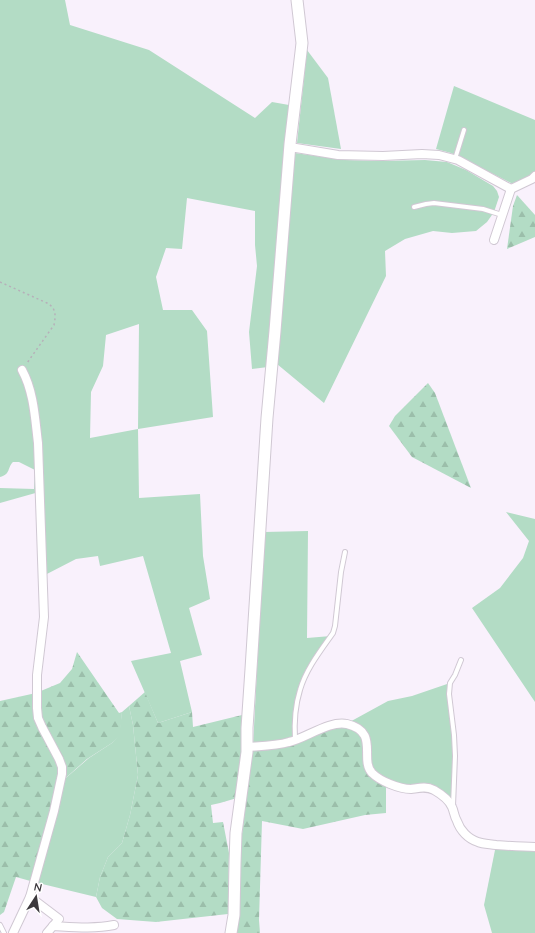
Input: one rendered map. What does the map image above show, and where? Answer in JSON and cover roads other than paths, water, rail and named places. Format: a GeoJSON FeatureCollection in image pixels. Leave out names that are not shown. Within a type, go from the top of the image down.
{"type":"FeatureCollection","features":[{"type":"Feature","properties":{"kind":"street"},"geometry":{"type":"LineString","coordinates":[[231,933],[234,915],[236,833],[247,747],[266,418],[275,331],[290,147],[302,43],[297,0]]}},
{"type":"Feature","properties":{"kind":"street"},"geometry":{"type":"LineString","coordinates":[[290,147],[338,155],[439,155],[458,160],[511,188]]}},
{"type":"Feature","properties":{"kind":"street"},"geometry":{"type":"LineString","coordinates":[[494,240],[511,188],[532,179],[535,176]]}},
{"type":"Feature","properties":{"kind":"street"},"geometry":{"type":"LineString","coordinates":[[13,933],[30,897],[54,811],[62,766],[38,718],[37,675],[44,617],[38,443],[36,422],[28,380],[22,370]]}},
{"type":"Feature","properties":{"kind":"street"},"geometry":{"type":"LineString","coordinates":[[247,747],[266,746],[290,742],[334,724],[346,724],[352,726],[358,729],[366,738],[369,768],[371,772],[380,779],[396,787],[410,789],[422,787],[433,790],[451,806],[460,828],[470,838],[478,842],[535,847]]}},
{"type":"Feature","properties":{"kind":"street"},"geometry":{"type":"LineString","coordinates":[[30,897],[59,919],[47,933]]}},
{"type":"Feature","properties":{"kind":"street"},"geometry":{"type":"LineString","coordinates":[[53,926],[103,928],[114,925]]}},
{"type":"Feature","properties":{"kind":"lane"},"geometry":{"type":"LineString","coordinates":[[454,159],[464,130]]}},
{"type":"Feature","properties":{"kind":"lane"},"geometry":{"type":"LineString","coordinates":[[414,207],[426,204],[441,204],[483,209],[502,215]]}},
{"type":"Feature","properties":{"kind":"lane"},"geometry":{"type":"LineString","coordinates":[[295,740],[296,703],[300,689],[307,672],[333,633],[335,626],[341,572],[345,552]]}},
{"type":"Feature","properties":{"kind":"lane"},"geometry":{"type":"LineString","coordinates":[[453,811],[455,756],[449,694],[450,683],[461,660]]}},
{"type":"Feature","properties":{"kind":"lane"},"geometry":{"type":"LineString","coordinates":[[0,925],[4,933]]}}]}
